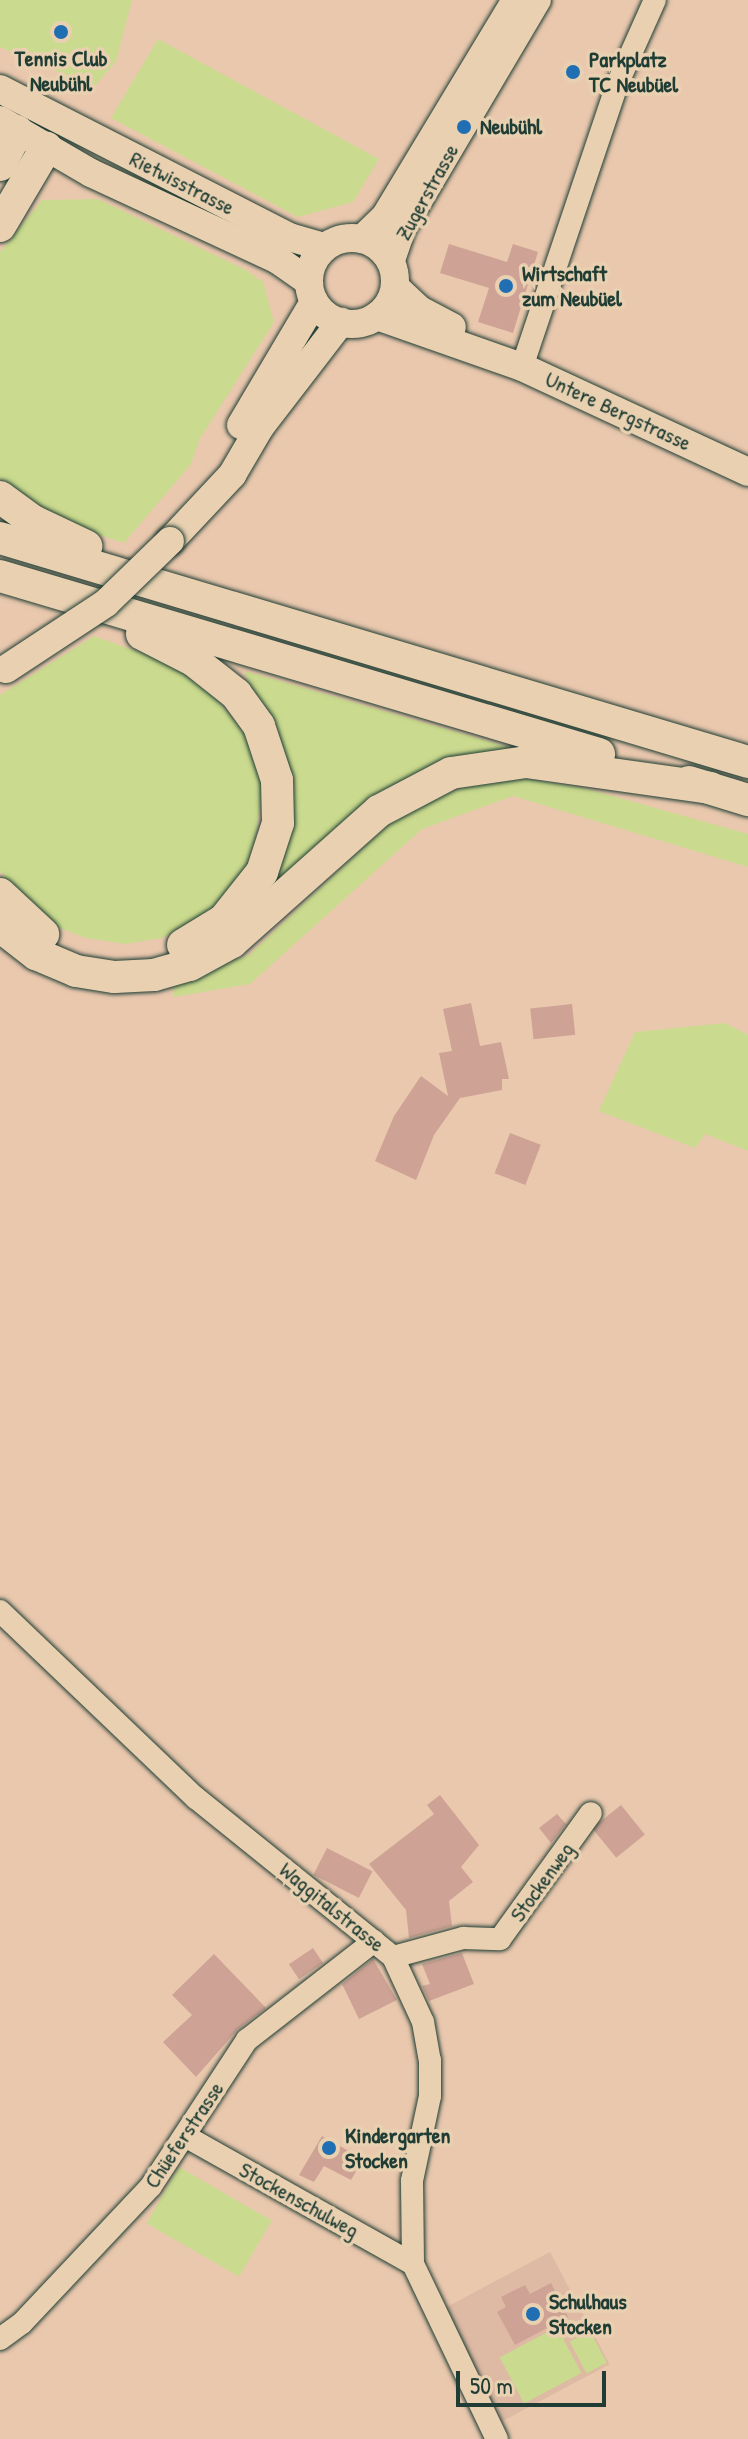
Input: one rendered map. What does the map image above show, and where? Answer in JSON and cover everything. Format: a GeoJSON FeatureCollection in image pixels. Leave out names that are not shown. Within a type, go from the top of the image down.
{"type":"FeatureCollection","features":[{"type":"Feature","properties":{"kind":"highway"},"geometry":{"type":"LineString","coordinates":[[0,165],[19,121]]}},
{"type":"Feature","properties":{"kind":"highway"},"geometry":{"type":"LineString","coordinates":[[0,226],[46,148]]}},
{"type":"Feature","properties":{"kind":"highway"},"geometry":{"type":"LineString","coordinates":[[0,497],[33,521],[80,544],[286,608],[347,641]]}},
{"type":"Feature","properties":{"kind":"highway"},"geometry":{"type":"LineString","coordinates":[[0,538],[748,762]]}},
{"type":"Feature","properties":{"kind":"highway"},"geometry":{"type":"LineString","coordinates":[[0,576],[748,800]]}},
{"type":"Feature","properties":{"kind":"highway"},"geometry":{"type":"LineString","coordinates":[[0,894],[34,928],[66,946],[108,956],[158,953],[204,934],[242,902],[267,861],[278,823],[271,754],[236,694],[183,654],[52,591]]}},
{"type":"Feature","properties":{"kind":"highway"},"geometry":{"type":"LineString","coordinates":[[0,926],[36,954],[76,971],[115,977],[154,975],[190,965],[232,942],[379,811],[451,773],[504,763],[548,764],[710,788]]}},
{"type":"Feature","properties":{"kind":"main road","name":"Zugerstrasse"},"geometry":{"type":"LineString","coordinates":[[362,239],[385,217],[516,0]]}},
{"type":"Feature","properties":{"kind":"main road","name":"Zugerstrasse"},"geometry":{"type":"LineString","coordinates":[[393,274],[402,228],[537,0]]}},
{"type":"Feature","properties":{"kind":"main road","name":"Rietwisstrasse"},"geometry":{"type":"LineString","coordinates":[[0,89],[19,121],[46,148],[278,260],[312,292]]}},
{"type":"Feature","properties":{"kind":"main road","name":"Rietwisstrasse"},"geometry":{"type":"LineString","coordinates":[[19,121],[289,237],[325,247]]}},
{"type":"Feature","properties":{"kind":"main road"},"geometry":{"type":"LineString","coordinates":[[201,503],[205,488],[312,292],[313,263],[325,247],[347,238],[362,239],[393,274],[377,316],[363,323],[341,322],[312,292]]}},
{"type":"Feature","properties":{"kind":"main road","name":"Untere Bergstrasse"},"geometry":{"type":"LineString","coordinates":[[393,274],[420,310],[479,342],[487,353]]}},
{"type":"Feature","properties":{"kind":"main road","name":"Untere Bergstrasse"},"geometry":{"type":"LineString","coordinates":[[377,316],[474,353],[487,353],[522,367],[748,472]]}},
{"type":"Feature","properties":{"kind":"main road"},"geometry":{"type":"LineString","coordinates":[[3,671],[106,603],[201,503],[232,475],[269,414],[341,322]]}},
{"type":"Feature","properties":{"kind":"street"},"geometry":{"type":"LineString","coordinates":[[522,367],[616,87],[655,0]]}},
{"type":"Feature","properties":{"kind":"street","name":"Waggitalstrasse"},"geometry":{"type":"LineString","coordinates":[[0,1611],[196,1798],[393,1957],[412,1991],[430,2060],[430,2096],[412,2181],[413,2264],[497,2439]]}},
{"type":"Feature","properties":{"kind":"street","name":"Stockenweg"},"geometry":{"type":"LineString","coordinates":[[393,1957],[463,1938],[500,1939],[591,1813]]}},
{"type":"Feature","properties":{"kind":"street","name":"Chüeferstrasse"},"geometry":{"type":"LineString","coordinates":[[0,2339],[22,2323],[101,2244],[151,2186],[247,2040],[374,1941]]}},
{"type":"Feature","properties":{"kind":"street","name":"Stockenschulweg"},"geometry":{"type":"LineString","coordinates":[[185,2136],[413,2264]]}},
{"type":"Feature","properties":{"kind":"shaded area"},"geometry":{"type":"Polygon","coordinates":[[[550,2252],[610,2364],[499,2423],[440,2311],[550,2252]]]}},
{"type":"Feature","properties":{"kind":"green space","name":"Tennis Club Neubühl"},"geometry":{"type":"Polygon","coordinates":[[[0,0],[132,0],[116,61],[94,87],[0,47],[0,0]]]}},
{"type":"Feature","properties":{"kind":"green space"},"geometry":{"type":"Polygon","coordinates":[[[158,39],[379,159],[353,202],[298,217],[111,118],[158,39]]]}},
{"type":"Feature","properties":{"kind":"green space"},"geometry":{"type":"Polygon","coordinates":[[[98,199],[246,270],[263,282],[274,322],[199,440],[191,464],[124,543],[48,518],[0,479],[0,252],[42,200],[98,199]]]}},
{"type":"Feature","properties":{"kind":"green space"},"geometry":{"type":"Polygon","coordinates":[[[94,636],[169,663],[210,691],[251,741],[263,779],[254,852],[232,891],[202,917],[162,938],[125,944],[86,938],[52,925],[21,901],[0,871],[0,695],[94,636]]]}},
{"type":"Feature","properties":{"kind":"green space"},"geometry":{"type":"Polygon","coordinates":[[[245,671],[512,748],[485,754],[256,910],[284,837],[245,671]]]}},
{"type":"Feature","properties":{"kind":"green space"},"geometry":{"type":"Polygon","coordinates":[[[524,778],[584,788],[748,834],[748,867],[513,796],[422,829],[250,984],[174,997],[174,983],[249,955],[401,812],[485,779],[524,778]]]}},
{"type":"Feature","properties":{"kind":"green space"},"geometry":{"type":"Polygon","coordinates":[[[725,1023],[748,1035],[748,1151],[705,1134],[695,1148],[599,1111],[635,1032],[725,1023]]]}},
{"type":"Feature","properties":{"kind":"green space"},"geometry":{"type":"Polygon","coordinates":[[[179,2167],[272,2220],[239,2277],[147,2223],[179,2167]]]}},
{"type":"Feature","properties":{"kind":"green space"},"geometry":{"type":"Polygon","coordinates":[[[557,2327],[581,2373],[524,2403],[500,2358],[557,2327]]]}},
{"type":"Feature","properties":{"kind":"green space"},"geometry":{"type":"Polygon","coordinates":[[[590,2331],[607,2363],[587,2374],[570,2342],[590,2331]]]}},
{"type":"Feature","properties":{"kind":"building"},"geometry":{"type":"Polygon","coordinates":[[[449,244],[507,262],[513,244],[538,252],[513,333],[478,322],[489,288],[440,273],[449,244]]]}},
{"type":"Feature","properties":{"kind":"building"},"geometry":{"type":"Polygon","coordinates":[[[471,1003],[480,1046],[501,1042],[509,1079],[502,1079],[502,1090],[460,1098],[434,1135],[416,1180],[375,1161],[394,1116],[421,1076],[448,1096],[439,1053],[452,1051],[443,1009],[471,1003]]]}},
{"type":"Feature","properties":{"kind":"building"},"geometry":{"type":"Polygon","coordinates":[[[572,1004],[575,1035],[533,1039],[530,1008],[572,1004]]]}},
{"type":"Feature","properties":{"kind":"building"},"geometry":{"type":"Polygon","coordinates":[[[510,1133],[541,1145],[525,1185],[495,1173],[510,1133]]]}},
{"type":"Feature","properties":{"kind":"building"},"geometry":{"type":"Polygon","coordinates":[[[440,1795],[479,1845],[461,1867],[473,1882],[449,1901],[452,1926],[409,1938],[406,1910],[369,1864],[434,1814],[427,1805],[440,1795]]]}},
{"type":"Feature","properties":{"kind":"building"},"geometry":{"type":"Polygon","coordinates":[[[621,1805],[645,1835],[616,1858],[592,1828],[621,1805]]]}},
{"type":"Feature","properties":{"kind":"building"},"geometry":{"type":"Polygon","coordinates":[[[557,1814],[566,1824],[551,1843],[539,1828],[557,1814]]]}},
{"type":"Feature","properties":{"kind":"building"},"geometry":{"type":"Polygon","coordinates":[[[327,1848],[372,1871],[359,1898],[313,1875],[327,1848]]]}},
{"type":"Feature","properties":{"kind":"building"},"geometry":{"type":"Polygon","coordinates":[[[313,1948],[323,1963],[299,1979],[289,1964],[313,1948]]]}},
{"type":"Feature","properties":{"kind":"building"},"geometry":{"type":"Polygon","coordinates":[[[462,1953],[474,1984],[429,2001],[422,1986],[430,1984],[422,1964],[462,1953]]]}},
{"type":"Feature","properties":{"kind":"building"},"geometry":{"type":"Polygon","coordinates":[[[214,1954],[266,2008],[238,2029],[196,2077],[163,2042],[192,2015],[172,1995],[214,1954]]]}},
{"type":"Feature","properties":{"kind":"building"},"geometry":{"type":"Polygon","coordinates":[[[373,1959],[397,2000],[359,2019],[342,1984],[373,1959]]]}},
{"type":"Feature","properties":{"kind":"building","name":"Kindergarten Stocken"},"geometry":{"type":"Polygon","coordinates":[[[322,2136],[363,2159],[351,2180],[324,2166],[314,2182],[299,2175],[322,2136]]]}},
{"type":"Feature","properties":{"kind":"building","name":"Schulhaus Stocken"},"geometry":{"type":"Polygon","coordinates":[[[551,2283],[568,2317],[515,2345],[497,2312],[506,2307],[501,2297],[525,2285],[530,2294],[551,2283]]]}},
{"type":"Feature","properties":{"kind":"place","name":"Tennis Club Neubühl"},"geometry":{"type":"Point","coordinates":[61,32]}},
{"type":"Feature","properties":{"kind":"place","name":"Parkplatz TC Neubüel"},"geometry":{"type":"Point","coordinates":[573,72]}},
{"type":"Feature","properties":{"kind":"place","name":"Neubühl"},"geometry":{"type":"Point","coordinates":[464,127]}},
{"type":"Feature","properties":{"kind":"place","name":"Wirtschaft zum Neubüel"},"geometry":{"type":"Point","coordinates":[506,286]}},
{"type":"Feature","properties":{"kind":"place","name":"Kindergarten Stocken"},"geometry":{"type":"Point","coordinates":[329,2148]}},
{"type":"Feature","properties":{"kind":"place","name":"Schulhaus Stocken"},"geometry":{"type":"Point","coordinates":[533,2314]}}]}
